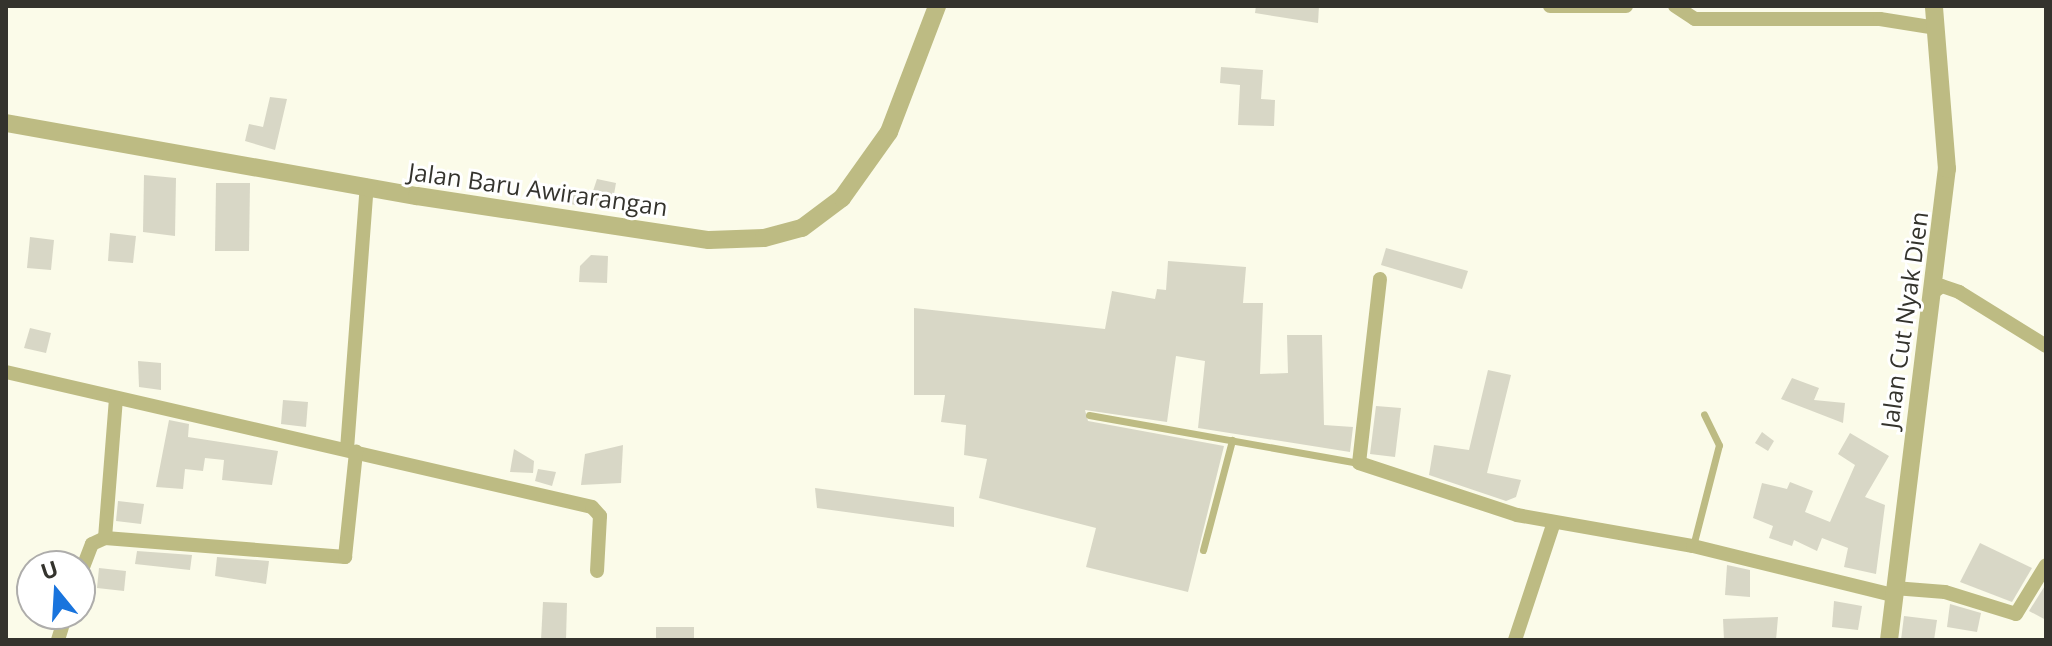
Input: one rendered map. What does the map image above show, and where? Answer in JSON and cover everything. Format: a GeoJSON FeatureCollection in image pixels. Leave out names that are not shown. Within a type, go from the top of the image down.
{"type":"FeatureCollection","features":[{"type":"Feature","properties":{"kind":"street","name":"Jalan Baru Awirarangan"},"geometry":{"type":"LineString","coordinates":[[6,123],[367,186],[709,240],[802,228],[842,198],[889,132],[937,6]]}},
{"type":"Feature","properties":{"kind":"street"},"geometry":{"type":"LineString","coordinates":[[1550,6],[1626,6]]}},
{"type":"Feature","properties":{"kind":"street"},"geometry":{"type":"LineString","coordinates":[[1675,6],[1695,19],[1839,12],[1936,28]]}},
{"type":"Feature","properties":{"kind":"street","name":"Jalan Cut Nyak Dien"},"geometry":{"type":"LineString","coordinates":[[1889,640],[1947,169],[1934,6]]}},
{"type":"Feature","properties":{"kind":"street"},"geometry":{"type":"LineString","coordinates":[[90,550],[92,544],[105,538],[341,558],[352,451],[367,186]]}},
{"type":"Feature","properties":{"kind":"street"},"geometry":{"type":"LineString","coordinates":[[1380,279],[1359,463],[1554,522],[1693,546],[1894,592],[1945,592],[2016,614],[2046,565]]}},
{"type":"Feature","properties":{"kind":"street"},"geometry":{"type":"LineString","coordinates":[[1932,293],[1942,286],[1959,292],[2046,346]]}},
{"type":"Feature","properties":{"kind":"street"},"geometry":{"type":"LineString","coordinates":[[6,372],[592,507],[600,516],[597,571]]}},
{"type":"Feature","properties":{"kind":"street"},"geometry":{"type":"LineString","coordinates":[[105,538],[116,398]]}},
{"type":"Feature","properties":{"kind":"street"},"geometry":{"type":"LineString","coordinates":[[1515,640],[1554,522]]}},
{"type":"Feature","properties":{"kind":"lane"},"geometry":{"type":"LineString","coordinates":[[1693,546],[1719,445],[1704,414]]}},
{"type":"Feature","properties":{"kind":"lane"},"geometry":{"type":"LineString","coordinates":[[1089,415],[1359,463]]}},
{"type":"Feature","properties":{"kind":"lane"},"geometry":{"type":"LineString","coordinates":[[1203,550],[1232,440]]}},
{"type":"Feature","properties":{"kind":"building"},"geometry":{"type":"Polygon","coordinates":[[[1256,6],[1319,6],[1318,23],[1255,13],[1256,6]]]}},
{"type":"Feature","properties":{"kind":"building"},"geometry":{"type":"Polygon","coordinates":[[[1221,67],[1263,70],[1261,99],[1275,100],[1274,126],[1238,125],[1240,85],[1220,83],[1221,67]]]}},
{"type":"Feature","properties":{"kind":"building"},"geometry":{"type":"Polygon","coordinates":[[[270,97],[287,99],[275,150],[245,141],[249,124],[263,127],[270,97]]]}},
{"type":"Feature","properties":{"kind":"building"},"geometry":{"type":"Polygon","coordinates":[[[144,175],[176,178],[175,236],[143,232],[144,175]]]}},
{"type":"Feature","properties":{"kind":"building"},"geometry":{"type":"Polygon","coordinates":[[[597,179],[616,183],[611,211],[591,197],[597,179]]]}},
{"type":"Feature","properties":{"kind":"building"},"geometry":{"type":"Polygon","coordinates":[[[216,183],[250,183],[249,251],[215,251],[216,183]]]}},
{"type":"Feature","properties":{"kind":"building"},"geometry":{"type":"Polygon","coordinates":[[[569,187],[585,193],[583,207],[567,203],[569,187]]]}},
{"type":"Feature","properties":{"kind":"building"},"geometry":{"type":"Polygon","coordinates":[[[110,233],[136,236],[133,263],[108,261],[110,233]]]}},
{"type":"Feature","properties":{"kind":"building"},"geometry":{"type":"Polygon","coordinates":[[[30,237],[54,240],[51,270],[27,268],[30,237]]]}},
{"type":"Feature","properties":{"kind":"building"},"geometry":{"type":"Polygon","coordinates":[[[1386,248],[1468,271],[1462,289],[1381,265],[1386,248]]]}},
{"type":"Feature","properties":{"kind":"building"},"geometry":{"type":"Polygon","coordinates":[[[591,255],[608,256],[607,283],[579,282],[580,266],[591,255]]]}},
{"type":"Feature","properties":{"kind":"building"},"geometry":{"type":"Polygon","coordinates":[[[1168,261],[1246,267],[1243,303],[1263,303],[1260,374],[1288,373],[1287,335],[1322,335],[1324,425],[1353,427],[1350,452],[1198,428],[1205,361],[1176,356],[1167,422],[1085,410],[1088,421],[1224,446],[1188,592],[1086,567],[1096,528],[979,498],[987,459],[964,455],[966,425],[941,422],[945,395],[914,395],[914,308],[1105,329],[1112,291],[1155,299],[1157,289],[1166,290],[1168,261]]]}},
{"type":"Feature","properties":{"kind":"building"},"geometry":{"type":"Polygon","coordinates":[[[30,328],[51,333],[46,353],[24,348],[30,328]]]}},
{"type":"Feature","properties":{"kind":"building"},"geometry":{"type":"Polygon","coordinates":[[[138,361],[161,363],[161,390],[139,387],[138,361]]]}},
{"type":"Feature","properties":{"kind":"building"},"geometry":{"type":"Polygon","coordinates":[[[1488,370],[1511,375],[1487,473],[1521,480],[1516,497],[1506,501],[1429,475],[1434,445],[1469,450],[1488,370]]]}},
{"type":"Feature","properties":{"kind":"building"},"geometry":{"type":"Polygon","coordinates":[[[1792,378],[1819,388],[1814,400],[1845,403],[1843,423],[1781,399],[1792,378]]]}},
{"type":"Feature","properties":{"kind":"building"},"geometry":{"type":"Polygon","coordinates":[[[283,400],[308,402],[306,427],[281,424],[283,400]]]}},
{"type":"Feature","properties":{"kind":"building"},"geometry":{"type":"Polygon","coordinates":[[[1376,406],[1401,408],[1395,457],[1370,454],[1376,406]]]}},
{"type":"Feature","properties":{"kind":"building"},"geometry":{"type":"Polygon","coordinates":[[[169,420],[189,424],[188,437],[278,451],[272,485],[222,480],[224,460],[205,458],[203,471],[185,469],[183,489],[156,487],[169,420]]]}},
{"type":"Feature","properties":{"kind":"building"},"geometry":{"type":"Polygon","coordinates":[[[1762,432],[1774,441],[1768,451],[1755,443],[1762,432]]]}},
{"type":"Feature","properties":{"kind":"building"},"geometry":{"type":"Polygon","coordinates":[[[1850,433],[1889,456],[1865,497],[1885,505],[1876,574],[1844,567],[1848,548],[1822,538],[1817,551],[1794,540],[1792,546],[1769,538],[1773,526],[1753,518],[1762,483],[1787,489],[1790,482],[1813,491],[1805,512],[1830,522],[1855,465],[1838,454],[1850,433]]]}},
{"type":"Feature","properties":{"kind":"building"},"geometry":{"type":"Polygon","coordinates":[[[623,445],[621,483],[581,485],[585,454],[623,445]]]}},
{"type":"Feature","properties":{"kind":"building"},"geometry":{"type":"Polygon","coordinates":[[[514,449],[534,461],[533,473],[510,472],[514,449]]]}},
{"type":"Feature","properties":{"kind":"building"},"geometry":{"type":"Polygon","coordinates":[[[538,469],[556,472],[552,486],[535,481],[538,469]]]}},
{"type":"Feature","properties":{"kind":"building"},"geometry":{"type":"Polygon","coordinates":[[[815,488],[954,507],[954,527],[817,508],[815,488]]]}},
{"type":"Feature","properties":{"kind":"building"},"geometry":{"type":"Polygon","coordinates":[[[118,501],[144,504],[141,524],[116,521],[118,501]]]}},
{"type":"Feature","properties":{"kind":"building"},"geometry":{"type":"Polygon","coordinates":[[[1980,543],[2032,568],[2012,602],[1960,582],[1980,543]]]}},
{"type":"Feature","properties":{"kind":"building"},"geometry":{"type":"Polygon","coordinates":[[[137,551],[192,555],[190,570],[135,564],[137,551]]]}},
{"type":"Feature","properties":{"kind":"building"},"geometry":{"type":"Polygon","coordinates":[[[217,557],[269,561],[266,584],[215,576],[217,557]]]}},
{"type":"Feature","properties":{"kind":"building"},"geometry":{"type":"Polygon","coordinates":[[[1727,565],[1750,570],[1750,597],[1725,595],[1727,565]]]}},
{"type":"Feature","properties":{"kind":"building"},"geometry":{"type":"Polygon","coordinates":[[[99,568],[126,571],[124,591],[97,588],[99,568]]]}},
{"type":"Feature","properties":{"kind":"building"},"geometry":{"type":"Polygon","coordinates":[[[2046,584],[2046,620],[2029,611],[2046,584]]]}},
{"type":"Feature","properties":{"kind":"building"},"geometry":{"type":"Polygon","coordinates":[[[1834,601],[1862,606],[1858,630],[1832,627],[1834,601]]]}},
{"type":"Feature","properties":{"kind":"building"},"geometry":{"type":"Polygon","coordinates":[[[543,602],[567,603],[566,640],[541,640],[543,602]]]}},
{"type":"Feature","properties":{"kind":"building"},"geometry":{"type":"Polygon","coordinates":[[[1950,604],[1981,613],[1977,632],[1947,627],[1950,604]]]}},
{"type":"Feature","properties":{"kind":"building"},"geometry":{"type":"Polygon","coordinates":[[[1904,616],[1937,620],[1934,640],[1901,640],[1904,616]]]}},
{"type":"Feature","properties":{"kind":"building"},"geometry":{"type":"Polygon","coordinates":[[[1778,617],[1776,640],[1724,640],[1723,619],[1778,617]]]}},
{"type":"Feature","properties":{"kind":"building"},"geometry":{"type":"Polygon","coordinates":[[[656,627],[694,627],[694,640],[656,640],[656,627]]]}}]}
